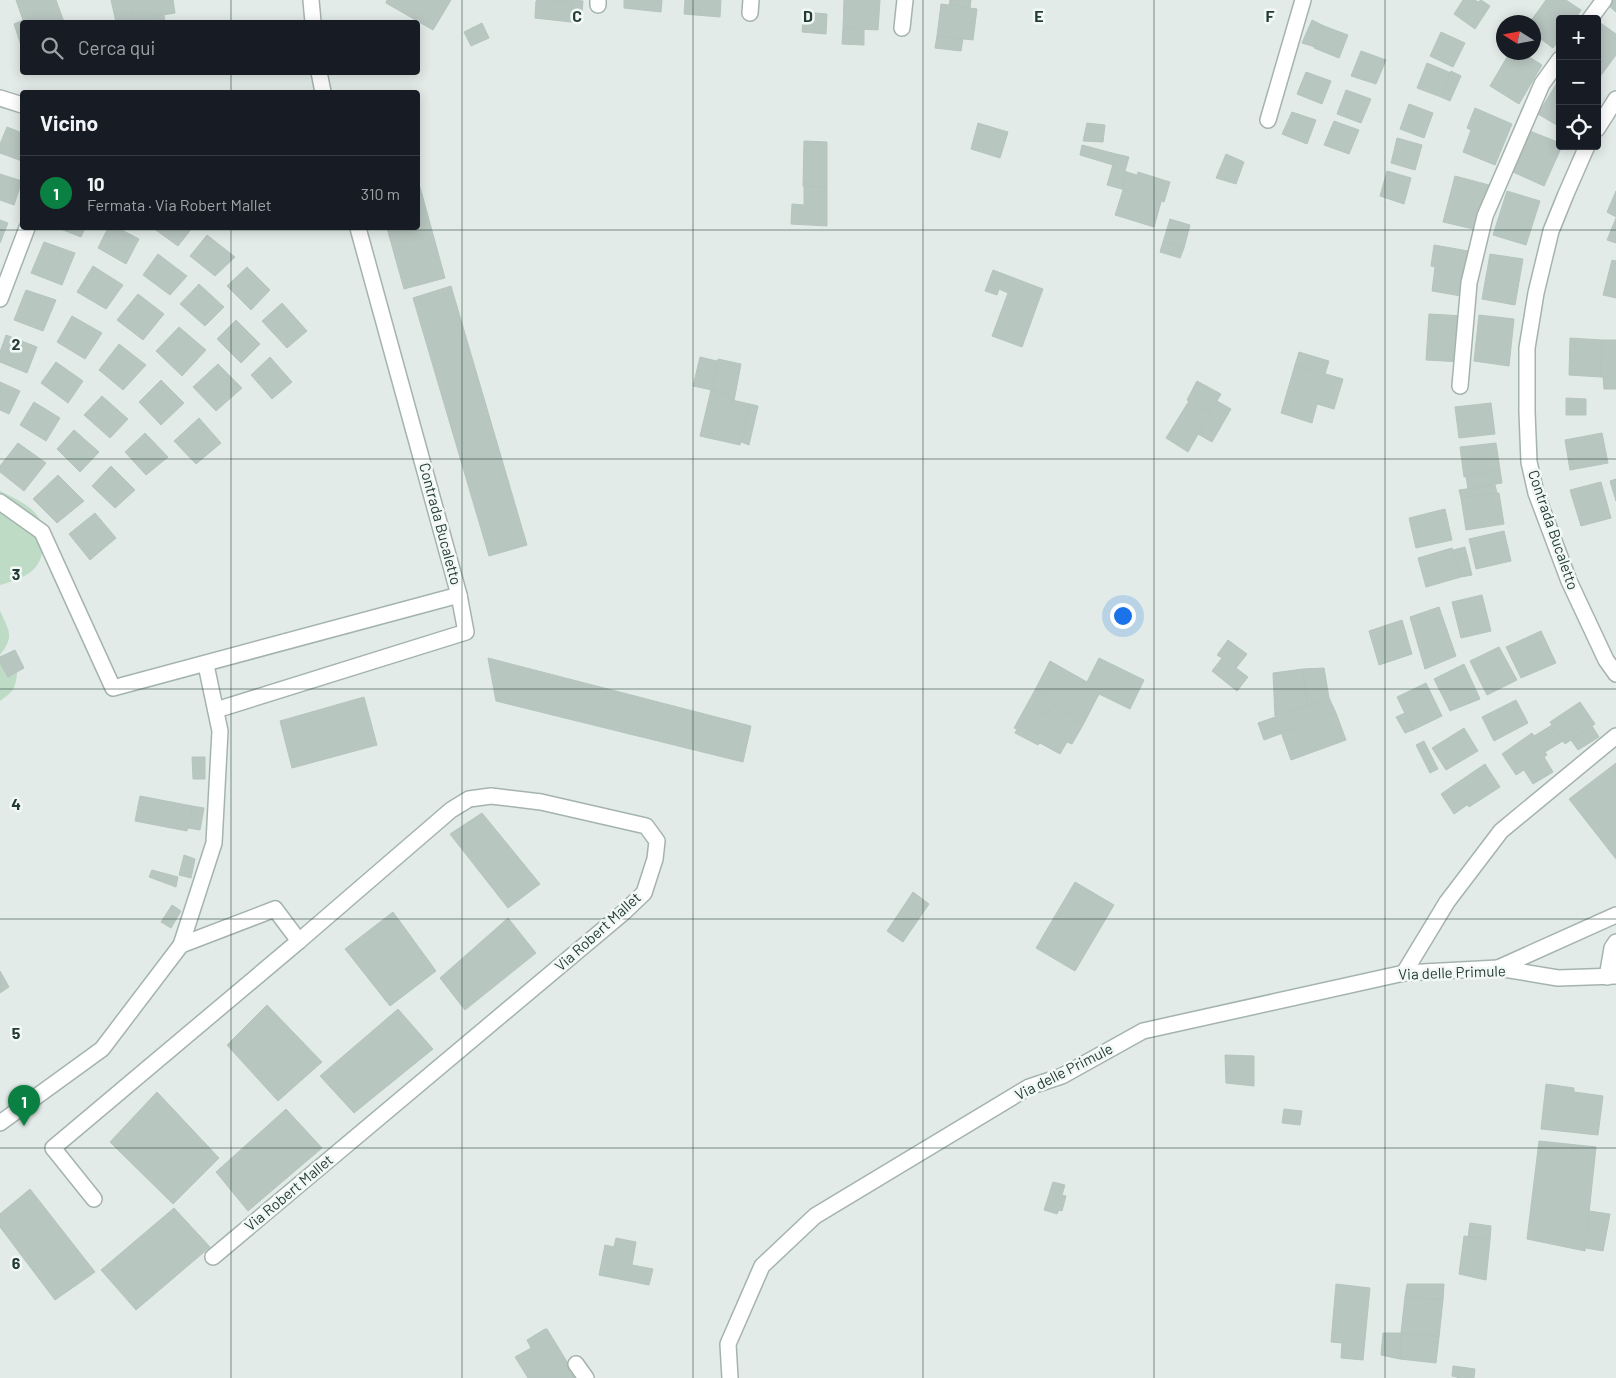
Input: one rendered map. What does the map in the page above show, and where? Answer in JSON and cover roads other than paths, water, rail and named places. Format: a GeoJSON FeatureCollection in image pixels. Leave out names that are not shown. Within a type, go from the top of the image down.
{"type":"FeatureCollection","features":[{"type":"Feature","properties":{"kind":"street"},"geometry":{"type":"LineString","coordinates":[[311,0],[313,20]]}},
{"type":"Feature","properties":{"kind":"street"},"geometry":{"type":"LineString","coordinates":[[902,28],[905,0]]}},
{"type":"Feature","properties":{"kind":"street"},"geometry":{"type":"LineString","coordinates":[[1268,120],[1303,0]]}},
{"type":"Feature","properties":{"kind":"street"},"geometry":{"type":"LineString","coordinates":[[1593,15],[1604,0]]}},
{"type":"Feature","properties":{"kind":"street"},"geometry":{"type":"LineString","coordinates":[[1460,386],[1469,283],[1485,216],[1542,84],[1559,60]]}},
{"type":"Feature","properties":{"kind":"street"},"geometry":{"type":"LineString","coordinates":[[319,75],[322,90]]}},
{"type":"Feature","properties":{"kind":"street"},"geometry":{"type":"LineString","coordinates":[[0,98],[20,104]]}},
{"type":"Feature","properties":{"kind":"street"},"geometry":{"type":"LineString","coordinates":[[1601,123],[1616,99]]}},
{"type":"Feature","properties":{"kind":"street","name":"Contrada Bucaletto"},"geometry":{"type":"LineString","coordinates":[[1585,150],[1551,232],[1536,293],[1527,348],[1529,462],[1536,493],[1568,581],[1606,660],[1616,674]]}},
{"type":"Feature","properties":{"kind":"street"},"geometry":{"type":"LineString","coordinates":[[0,299],[26,230]]}},
{"type":"Feature","properties":{"kind":"street","name":"Contrada Bucaletto"},"geometry":{"type":"LineString","coordinates":[[0,502],[42,532],[113,688],[459,595],[359,230]]}},
{"type":"Feature","properties":{"kind":"street"},"geometry":{"type":"LineString","coordinates":[[216,710],[466,632],[459,595]]}},
{"type":"Feature","properties":{"kind":"street"},"geometry":{"type":"LineString","coordinates":[[0,1122],[102,1049],[181,945],[214,843],[220,731],[206,664]]}},
{"type":"Feature","properties":{"kind":"street"},"geometry":{"type":"LineString","coordinates":[[1404,973],[1447,902],[1501,831],[1616,736]]}},
{"type":"Feature","properties":{"kind":"street","name":"Via Robert Mallet"},"geometry":{"type":"LineString","coordinates":[[94,1199],[53,1148],[451,810],[469,799],[492,796],[550,804],[646,826],[657,842],[655,859],[644,893],[623,913],[213,1258]]}},
{"type":"Feature","properties":{"kind":"street"},"geometry":{"type":"LineString","coordinates":[[181,945],[275,908],[299,941]]}},
{"type":"Feature","properties":{"kind":"street"},"geometry":{"type":"LineString","coordinates":[[1498,968],[1616,915]]}},
{"type":"Feature","properties":{"kind":"street"},"geometry":{"type":"LineString","coordinates":[[1612,977],[1612,948],[1616,942]]}},
{"type":"Feature","properties":{"kind":"street","name":"Via delle Primule"},"geometry":{"type":"LineString","coordinates":[[730,1378],[728,1344],[762,1266],[815,1216],[1030,1088],[1062,1076],[1143,1031],[1404,973],[1498,968],[1558,978],[1612,977]]}},
{"type":"Feature","properties":{"kind":"street"},"geometry":{"type":"LineString","coordinates":[[576,1364],[586,1378]]}},
{"type":"Feature","properties":{"kind":"place","name":"10"},"geometry":{"type":"Point","coordinates":[24,1126]}}]}
